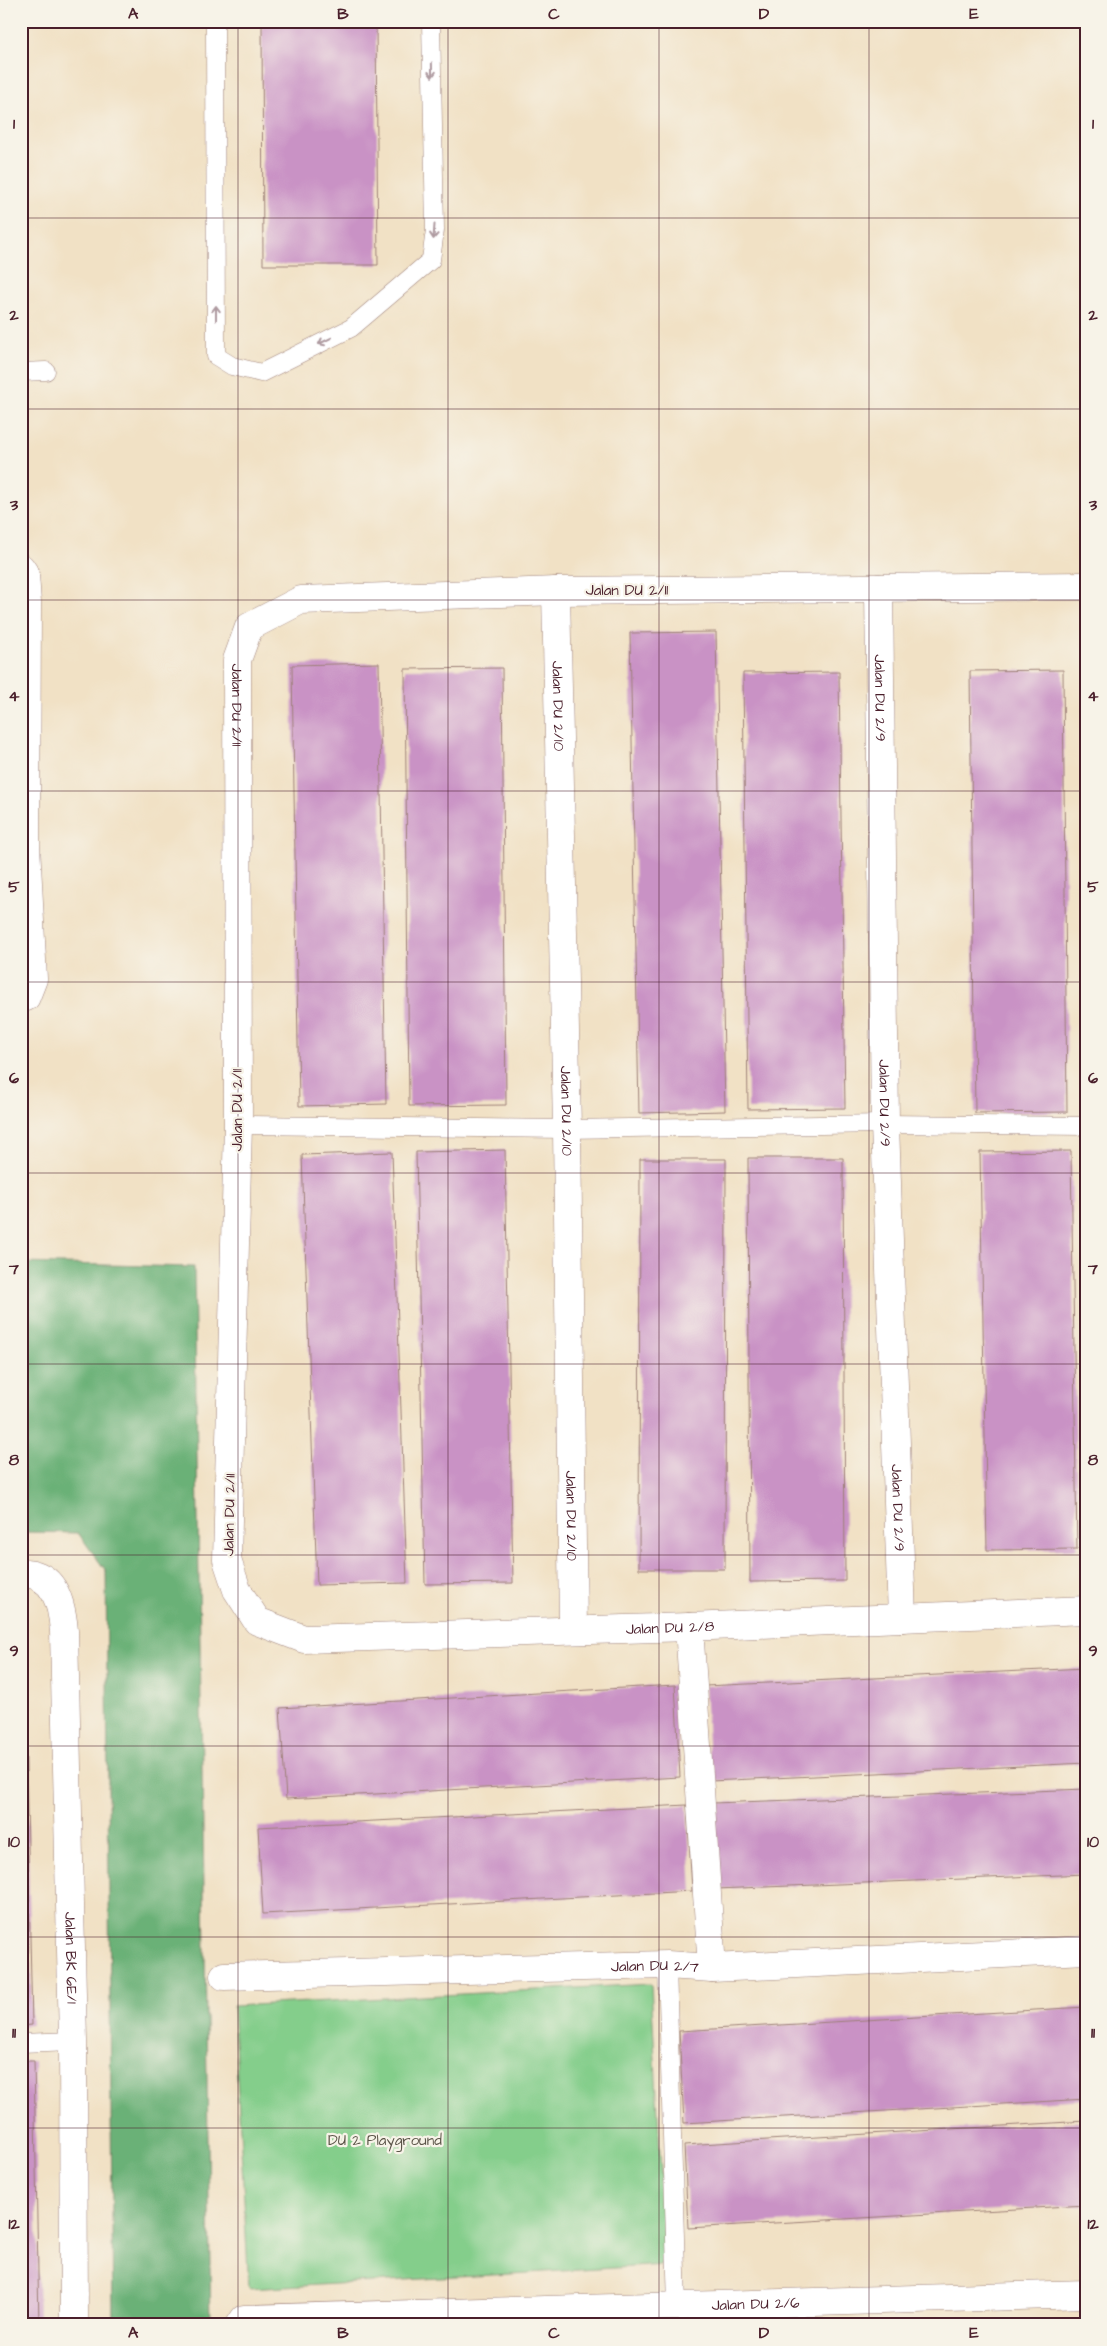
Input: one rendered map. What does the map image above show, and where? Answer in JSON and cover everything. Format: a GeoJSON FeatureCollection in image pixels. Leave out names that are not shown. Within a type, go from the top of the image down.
{"type":"FeatureCollection","features":[{"type":"Feature","properties":{"kind":"street"},"geometry":{"type":"LineString","coordinates":[[21,568],[25,574],[26,845],[33,979],[26,997],[21,999]]}},
{"type":"Feature","properties":{"kind":"street","name":"Jalan DU 2/11"},"geometry":{"type":"LineString","coordinates":[[258,1621],[236,1590],[227,1560],[238,1125],[237,660],[249,627],[301,600],[556,590],[1086,586]]}},
{"type":"Feature","properties":{"kind":"street","name":"Jalan DU 2/9"},"geometry":{"type":"LineString","coordinates":[[879,588],[885,1124],[902,1618]]}},
{"type":"Feature","properties":{"kind":"street","name":"Jalan DU 2/10"},"geometry":{"type":"LineString","coordinates":[[556,590],[567,1129],[573,1630]]}},
{"type":"Feature","properties":{"kind":"street","name":"Jalan BK 6E/1"},"geometry":{"type":"LineString","coordinates":[[21,1573],[28,1573],[41,1579],[55,1590],[62,1609],[64,1631],[73,2041],[74,2325]]}},
{"type":"Feature","properties":{"kind":"street","name":"Jalan DU 2/8"},"geometry":{"type":"LineString","coordinates":[[258,1621],[304,1639],[689,1627],[1086,1610]]}},
{"type":"Feature","properties":{"kind":"street"},"geometry":{"type":"LineString","coordinates":[[689,1627],[712,1968]]}},
{"type":"Feature","properties":{"kind":"street","name":"Jalan DU 2/7"},"geometry":{"type":"LineString","coordinates":[[224,1976],[667,1965],[712,1968],[1086,1950]]}},
{"type":"Feature","properties":{"kind":"street","name":"Jalan DU 2/6"},"geometry":{"type":"LineString","coordinates":[[242,2322],[677,2306],[728,2315],[1086,2294]]}},
{"type":"Feature","properties":{"kind":"lane"},"geometry":{"type":"LineString","coordinates":[[215,21],[216,356],[232,366],[261,373],[351,328],[431,260],[435,230],[432,21]]}},
{"type":"Feature","properties":{"kind":"lane"},"geometry":{"type":"LineString","coordinates":[[21,372],[46,371]]}},
{"type":"Feature","properties":{"kind":"lane"},"geometry":{"type":"LineString","coordinates":[[238,1125],[567,1129],[885,1124],[1086,1126]]}},
{"type":"Feature","properties":{"kind":"lane"},"geometry":{"type":"LineString","coordinates":[[667,1965],[677,2306]]}},
{"type":"Feature","properties":{"kind":"lane"},"geometry":{"type":"LineString","coordinates":[[21,2043],[73,2041]]}},
{"type":"Feature","properties":{"kind":"green space"},"geometry":{"type":"Polygon","coordinates":[[[21,1263],[194,1267],[211,2325],[113,2325],[106,1571],[78,1533],[21,1532],[21,1263]]]}},
{"type":"Feature","properties":{"kind":"green space","name":"DU 2 Playground"},"geometry":{"type":"Polygon","coordinates":[[[651,1984],[666,2265],[249,2289],[233,2006],[651,1984]]]}},
{"type":"Feature","properties":{"kind":"building"},"geometry":{"type":"Polygon","coordinates":[[[262,21],[376,21],[378,265],[263,265],[262,21]]]}},
{"type":"Feature","properties":{"kind":"building"},"geometry":{"type":"Polygon","coordinates":[[[716,632],[725,1111],[639,1113],[630,633],[716,632]]]}},
{"type":"Feature","properties":{"kind":"building"},"geometry":{"type":"Polygon","coordinates":[[[379,663],[386,1104],[299,1106],[292,665],[379,663]]]}},
{"type":"Feature","properties":{"kind":"building"},"geometry":{"type":"Polygon","coordinates":[[[502,668],[506,1105],[409,1106],[405,669],[502,668]]]}},
{"type":"Feature","properties":{"kind":"building"},"geometry":{"type":"Polygon","coordinates":[[[1063,670],[1067,1112],[975,1113],[970,671],[1063,670]]]}},
{"type":"Feature","properties":{"kind":"building"},"geometry":{"type":"Polygon","coordinates":[[[839,672],[845,1108],[748,1109],[743,673],[839,672]]]}},
{"type":"Feature","properties":{"kind":"building"},"geometry":{"type":"Polygon","coordinates":[[[1083,709],[1086,709],[1086,823],[1084,823],[1083,709]]]}},
{"type":"Feature","properties":{"kind":"building"},"geometry":{"type":"Polygon","coordinates":[[[505,1150],[513,1583],[425,1584],[416,1152],[505,1150]]]}},
{"type":"Feature","properties":{"kind":"building"},"geometry":{"type":"Polygon","coordinates":[[[1071,1151],[1077,1549],[987,1550],[980,1152],[1071,1151]]]}},
{"type":"Feature","properties":{"kind":"building"},"geometry":{"type":"Polygon","coordinates":[[[392,1152],[407,1583],[317,1585],[302,1155],[392,1152]]]}},
{"type":"Feature","properties":{"kind":"building"},"geometry":{"type":"Polygon","coordinates":[[[748,1158],[843,1158],[845,1581],[750,1582],[748,1158]]]}},
{"type":"Feature","properties":{"kind":"building"},"geometry":{"type":"Polygon","coordinates":[[[640,1159],[726,1159],[725,1569],[639,1569],[640,1159]]]}},
{"type":"Feature","properties":{"kind":"building"},"geometry":{"type":"Polygon","coordinates":[[[21,1626],[23,1626],[32,2025],[21,2026],[21,1626]]]}},
{"type":"Feature","properties":{"kind":"building"},"geometry":{"type":"Polygon","coordinates":[[[1086,1668],[1086,1763],[710,1781],[705,1686],[1086,1668]]]}},
{"type":"Feature","properties":{"kind":"building"},"geometry":{"type":"Polygon","coordinates":[[[675,1685],[680,1777],[286,1799],[280,1708],[675,1685]]]}},
{"type":"Feature","properties":{"kind":"building"},"geometry":{"type":"Polygon","coordinates":[[[1086,1789],[1086,1874],[716,1889],[713,1803],[1086,1789]]]}},
{"type":"Feature","properties":{"kind":"building"},"geometry":{"type":"Polygon","coordinates":[[[687,1805],[692,1891],[263,1914],[258,1827],[687,1805]]]}},
{"type":"Feature","properties":{"kind":"building"},"geometry":{"type":"Polygon","coordinates":[[[1086,2007],[1086,2099],[684,2123],[679,2031],[1086,2007]]]}},
{"type":"Feature","properties":{"kind":"building"},"geometry":{"type":"Polygon","coordinates":[[[21,2061],[34,2061],[39,2325],[21,2325],[21,2061]]]}},
{"type":"Feature","properties":{"kind":"building"},"geometry":{"type":"Polygon","coordinates":[[[1086,2121],[1086,2205],[688,2228],[684,2145],[1086,2121]]]}}]}
